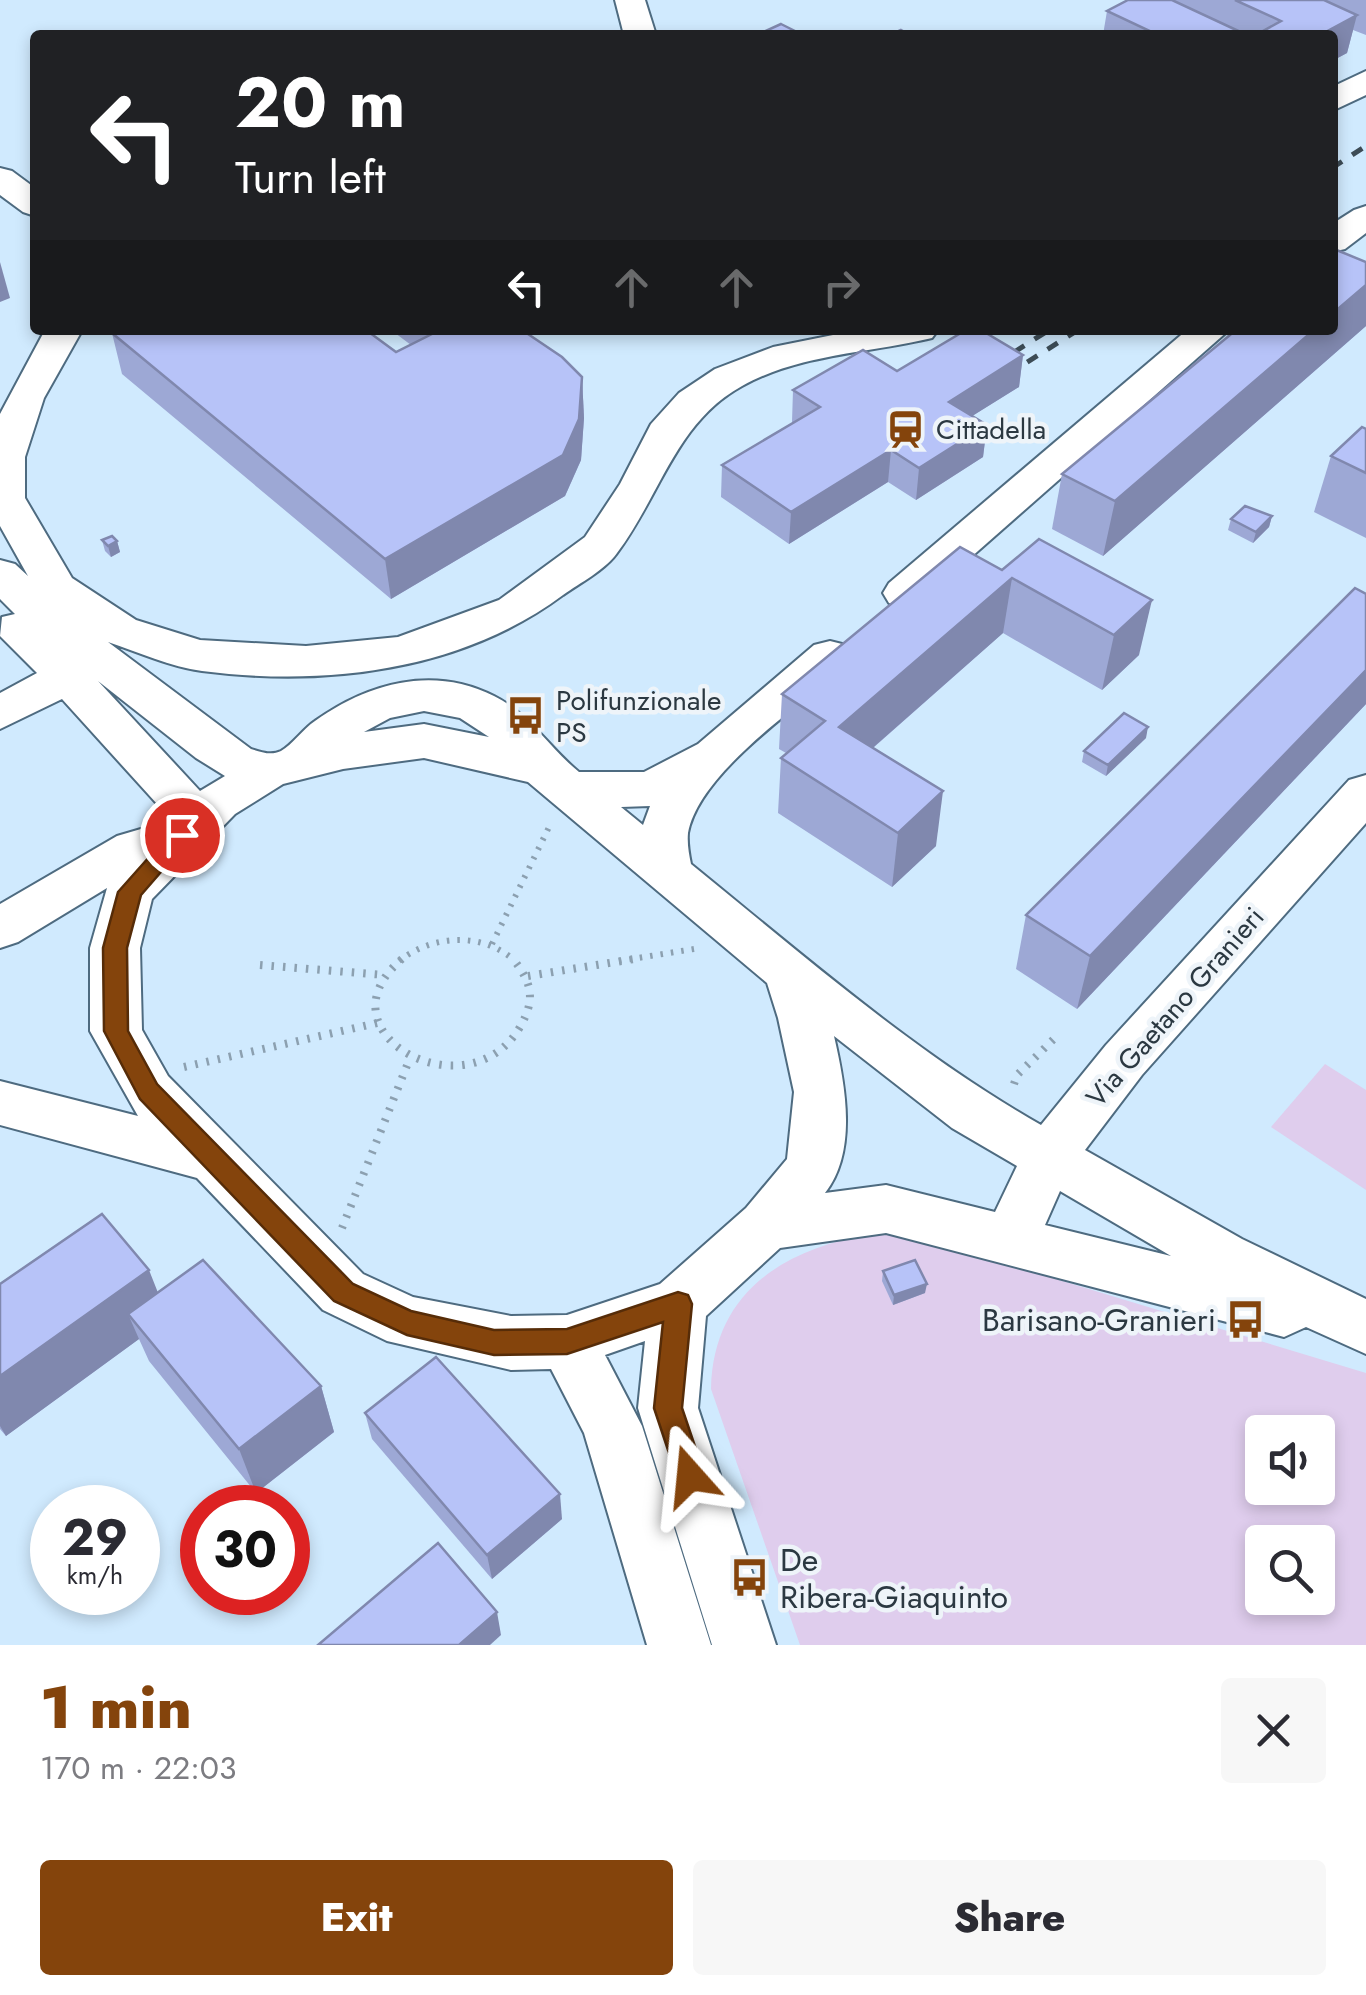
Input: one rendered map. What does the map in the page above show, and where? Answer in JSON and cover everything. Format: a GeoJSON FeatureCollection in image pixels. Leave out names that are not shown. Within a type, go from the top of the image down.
{"type":"FeatureCollection","features":[{"type":"Feature","properties":{"kind":"street"},"geometry":{"type":"LineString","coordinates":[[630,0],[639,30]]}},
{"type":"Feature","properties":{"kind":"street"},"geometry":{"type":"LineString","coordinates":[[1338,97],[1366,81]]}},
{"type":"Feature","properties":{"kind":"street"},"geometry":{"type":"LineString","coordinates":[[0,178],[30,201]]}},
{"type":"Feature","properties":{"kind":"street"},"geometry":{"type":"LineString","coordinates":[[1338,237],[1366,216]]}},
{"type":"Feature","properties":{"kind":"street"},"geometry":{"type":"LineString","coordinates":[[1338,256],[1366,268]]}},
{"type":"Feature","properties":{"kind":"street"},"geometry":{"type":"LineString","coordinates":[[0,366],[59,335]]}},
{"type":"Feature","properties":{"kind":"street"},"geometry":{"type":"LineString","coordinates":[[63,335],[24,398],[5,457],[5,498],[56,588],[121,631],[199,655],[306,662],[403,652],[514,610],[600,547],[640,485],[665,433],[693,402],[730,377],[786,355],[892,335]]}},
{"type":"Feature","properties":{"kind":"street"},"geometry":{"type":"LineString","coordinates":[[668,873],[664,835],[670,816],[679,796],[720,750],[1204,335]]}},
{"type":"Feature","properties":{"kind":"street"},"geometry":{"type":"LineString","coordinates":[[0,603],[181,800],[182,835]]}},
{"type":"Feature","properties":{"kind":"street"},"geometry":{"type":"LineString","coordinates":[[0,603],[40,613],[236,762],[281,768]]}},
{"type":"Feature","properties":{"kind":"street"},"geometry":{"type":"LineString","coordinates":[[0,714],[67,676]]}},
{"type":"Feature","properties":{"kind":"street"},"geometry":{"type":"LineString","coordinates":[[788,972],[804,1018],[820,1092],[813,1167],[766,1225],[678,1304],[567,1342],[494,1342],[407,1322],[344,1292],[148,1092],[116,1031],[115,948],[130,892],[218,802],[281,768],[343,752],[424,741],[477,750],[556,793],[668,873],[788,972],[972,1112],[1222,1258],[1366,1330]]}},
{"type":"Feature","properties":{"kind":"street"},"geometry":{"type":"LineString","coordinates":[[556,793],[652,789],[720,750]]}},
{"type":"Feature","properties":{"kind":"street","name":"Via Gaetano Granieri"},"geometry":{"type":"LineString","coordinates":[[1011,1239],[1048,1157],[1124,1060],[1366,792]]}},
{"type":"Feature","properties":{"kind":"street"},"geometry":{"type":"LineString","coordinates":[[0,928],[134,849],[182,835]]}},
{"type":"Feature","properties":{"kind":"street"},"geometry":{"type":"LineString","coordinates":[[0,1103],[215,1160]]}},
{"type":"Feature","properties":{"kind":"street"},"geometry":{"type":"LineString","coordinates":[[766,1225],[886,1209],[1366,1330]]}},
{"type":"Feature","properties":{"kind":"street"},"geometry":{"type":"LineString","coordinates":[[678,1304],[668,1408],[744,1645]]}},
{"type":"Feature","properties":{"kind":"street"},"geometry":{"type":"LineString","coordinates":[[567,1342],[612,1426],[680,1645]]}},
{"type":"Feature","properties":{"kind":"path"},"geometry":{"type":"LineString","coordinates":[[492,944],[556,793]]}},
{"type":"Feature","properties":{"kind":"path"},"geometry":{"type":"LineString","coordinates":[[468,939],[492,944],[507,952],[528,976],[532,994],[530,1014],[520,1032],[504,1048],[482,1060],[433,1065],[396,1049],[378,1023],[375,1007],[385,975],[401,959],[433,943],[468,939]]}},
{"type":"Feature","properties":{"kind":"path"},"geometry":{"type":"LineString","coordinates":[[260,965],[385,975]]}},
{"type":"Feature","properties":{"kind":"path"},"geometry":{"type":"LineString","coordinates":[[148,1092],[180,1068],[378,1023]]}},
{"type":"Feature","properties":{"kind":"path"},"geometry":{"type":"LineString","coordinates":[[348,1244],[340,1232],[410,1058]]}},
{"type":"Feature","properties":{"kind":"shaded area"},"geometry":{"type":"Polygon","coordinates":[[[1325,1064],[1366,1090],[1366,1190],[1271,1127],[1325,1064]]]}},
{"type":"Feature","properties":{"kind":"shaded area"},"geometry":{"type":"Polygon","coordinates":[[[871,1234],[903,1235],[1366,1373],[1366,1645],[800,1645],[711,1389],[724,1326],[739,1302],[782,1264],[809,1251],[871,1234]]]}},
{"type":"Feature","properties":{"kind":"building"},"geometry":{"type":"Polygon","coordinates":[[[1128,0],[1172,0],[1236,30],[1147,30],[1107,11],[1128,0]]]}},
{"type":"Feature","properties":{"kind":"building"},"geometry":{"type":"Polygon","coordinates":[[[1235,0],[1324,0],[1357,15],[1329,30],[1265,30],[1281,21],[1235,0]]]}},
{"type":"Feature","properties":{"kind":"building"},"geometry":{"type":"Polygon","coordinates":[[[781,24],[793,30],[768,30],[781,24]]]}},
{"type":"Feature","properties":{"kind":"building"},"geometry":{"type":"Polygon","coordinates":[[[1338,251],[1366,262],[1366,285],[1338,309],[1338,251]]]}},
{"type":"Feature","properties":{"kind":"building"},"geometry":{"type":"Polygon","coordinates":[[[114,335],[373,335],[396,352],[430,335],[529,335],[562,357],[582,377],[579,419],[563,455],[385,559],[114,335]]]}},
{"type":"Feature","properties":{"kind":"building"},"geometry":{"type":"Polygon","coordinates":[[[958,335],[989,335],[1023,355],[949,402],[987,425],[919,468],[891,450],[791,512],[722,465],[820,407],[793,390],[863,350],[897,371],[958,335]]]}},
{"type":"Feature","properties":{"kind":"building"},"geometry":{"type":"Polygon","coordinates":[[[1230,335],[1308,335],[1115,501],[1062,474],[1230,335]]]}},
{"type":"Feature","properties":{"kind":"building"},"geometry":{"type":"Polygon","coordinates":[[[1362,427],[1366,429],[1366,473],[1331,456],[1362,427]]]}},
{"type":"Feature","properties":{"kind":"building"},"geometry":{"type":"Polygon","coordinates":[[[1245,506],[1272,516],[1256,532],[1231,519],[1245,506]]]}},
{"type":"Feature","properties":{"kind":"building"},"geometry":{"type":"Polygon","coordinates":[[[112,536],[117,541],[108,546],[102,540],[112,536]]]}},
{"type":"Feature","properties":{"kind":"building"},"geometry":{"type":"Polygon","coordinates":[[[1039,539],[1152,600],[1114,635],[1012,578],[839,727],[943,791],[898,833],[781,758],[825,721],[782,694],[960,547],[1002,570],[1039,539]]]}},
{"type":"Feature","properties":{"kind":"building"},"geometry":{"type":"Polygon","coordinates":[[[1355,588],[1366,594],[1366,670],[1090,956],[1026,915],[1355,588]]]}},
{"type":"Feature","properties":{"kind":"building"},"geometry":{"type":"Polygon","coordinates":[[[1124,713],[1148,727],[1108,765],[1084,751],[1124,713]]]}},
{"type":"Feature","properties":{"kind":"building"},"geometry":{"type":"Polygon","coordinates":[[[102,1214],[149,1270],[0,1376],[0,1284],[102,1214]]]}},
{"type":"Feature","properties":{"kind":"building"},"geometry":{"type":"Polygon","coordinates":[[[203,1260],[321,1386],[239,1449],[128,1314],[203,1260]]]}},
{"type":"Feature","properties":{"kind":"building"},"geometry":{"type":"Polygon","coordinates":[[[915,1260],[927,1284],[894,1295],[883,1271],[915,1260]]]}},
{"type":"Feature","properties":{"kind":"building"},"geometry":{"type":"Polygon","coordinates":[[[436,1357],[560,1494],[487,1555],[365,1413],[436,1357]]]}},
{"type":"Feature","properties":{"kind":"building"},"geometry":{"type":"Polygon","coordinates":[[[438,1543],[497,1612],[459,1645],[318,1645],[438,1543]]]}},
{"type":"Feature","properties":{"kind":"railway"},"geometry":{"type":"LineString","coordinates":[[1338,164],[1366,146]]}},
{"type":"Feature","properties":{"kind":"railway"},"geometry":{"type":"LineString","coordinates":[[994,365],[1041,335]]}},
{"type":"Feature","properties":{"kind":"railway"},"geometry":{"type":"LineString","coordinates":[[1007,375],[1070,335]]}},
{"type":"Feature","properties":{"kind":"place","name":"Cittadella"},"geometry":{"type":"Point","coordinates":[906,429]}},
{"type":"Feature","properties":{"kind":"place","name":"Polifunzionale PS"},"geometry":{"type":"Point","coordinates":[526,716]}},
{"type":"Feature","properties":{"kind":"place","name":"Barisano-Granieri"},"geometry":{"type":"Point","coordinates":[1246,1320]}},
{"type":"Feature","properties":{"kind":"place","name":"De Ribera-Giaquinto"},"geometry":{"type":"Point","coordinates":[750,1578]}},
{"type":"Feature","properties":{"kind":"route"},"geometry":{"type":"LineString","coordinates":[[182,835],[130,892],[115,948],[116,1031],[148,1092],[344,1292],[407,1322],[494,1342],[567,1342],[678,1304],[668,1408],[690,1476]]}}]}
